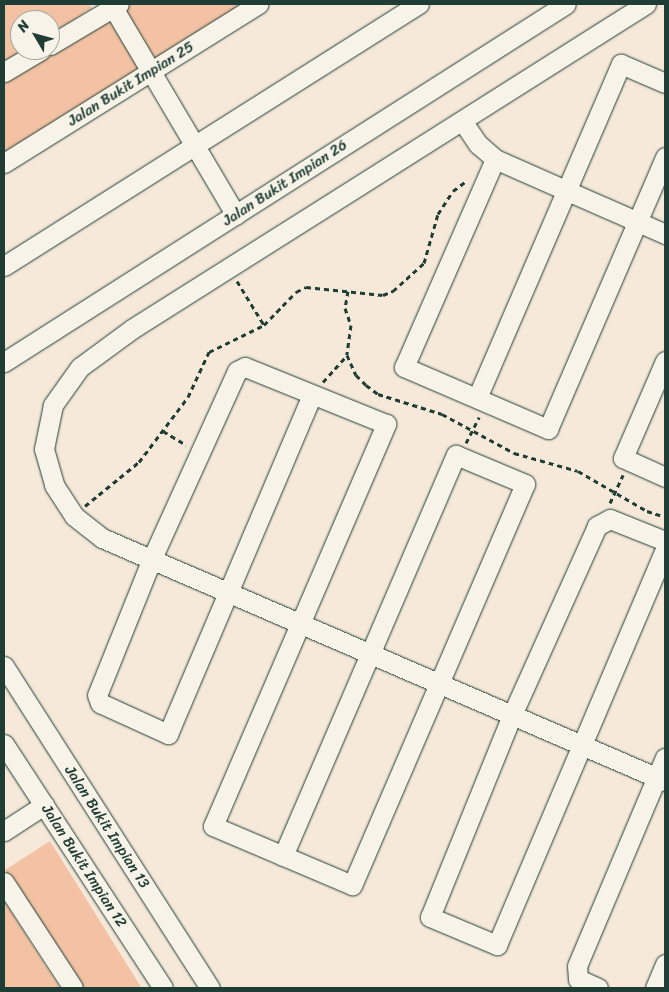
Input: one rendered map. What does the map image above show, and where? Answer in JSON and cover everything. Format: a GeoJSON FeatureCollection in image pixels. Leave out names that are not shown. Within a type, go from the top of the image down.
{"type":"FeatureCollection","features":[{"type":"Feature","properties":{"kind":"street","name":"Jalan Bukit Impian 25"},"geometry":{"type":"LineString","coordinates":[[4,163],[258,4]]}},
{"type":"Feature","properties":{"kind":"street"},"geometry":{"type":"LineString","coordinates":[[4,266],[420,4]]}},
{"type":"Feature","properties":{"kind":"street","name":"Jalan Bukit Impian 26"},"geometry":{"type":"LineString","coordinates":[[4,362],[566,4]]}},
{"type":"Feature","properties":{"kind":"street"},"geometry":{"type":"LineString","coordinates":[[60,38],[114,5],[236,215]]}},
{"type":"Feature","properties":{"kind":"street"},"geometry":{"type":"LineString","coordinates":[[646,5],[132,329],[80,367],[53,405],[44,449],[54,485],[74,516],[102,538],[151,561],[661,779]]}},
{"type":"Feature","properties":{"kind":"street"},"geometry":{"type":"LineString","coordinates":[[4,72],[24,60]]}},
{"type":"Feature","properties":{"kind":"street"},"geometry":{"type":"LineString","coordinates":[[480,400],[567,190],[622,64],[665,83]]}},
{"type":"Feature","properties":{"kind":"street"},"geometry":{"type":"LineString","coordinates":[[462,122],[478,144],[495,159],[665,234]]}},
{"type":"Feature","properties":{"kind":"street"},"geometry":{"type":"LineString","coordinates":[[495,159],[404,367],[548,429],[665,157]]}},
{"type":"Feature","properties":{"kind":"street"},"geometry":{"type":"LineString","coordinates":[[665,362],[626,459],[665,477]]}},
{"type":"Feature","properties":{"kind":"street"},"geometry":{"type":"LineString","coordinates":[[283,856],[456,455],[525,484],[352,885],[283,856],[212,826],[386,424],[245,367],[232,378],[151,561],[97,695],[100,703],[168,734],[312,395]]}},
{"type":"Feature","properties":{"kind":"street"},"geometry":{"type":"LineString","coordinates":[[665,540],[610,520],[597,526],[512,715],[430,917],[497,945],[665,549]]}},
{"type":"Feature","properties":{"kind":"street","name":"Jalan Bukit Impian 13"},"geometry":{"type":"LineString","coordinates":[[4,666],[210,988]]}},
{"type":"Feature","properties":{"kind":"street","name":"Jalan Bukit Impian 12"},"geometry":{"type":"LineString","coordinates":[[4,744],[163,988]]}},
{"type":"Feature","properties":{"kind":"street"},"geometry":{"type":"LineString","coordinates":[[598,988],[578,979],[577,966],[661,779],[665,758]]}},
{"type":"Feature","properties":{"kind":"street"},"geometry":{"type":"LineString","coordinates":[[4,831],[44,805]]}},
{"type":"Feature","properties":{"kind":"street"},"geometry":{"type":"LineString","coordinates":[[4,882],[73,988]]}},
{"type":"Feature","properties":{"kind":"street"},"geometry":{"type":"LineString","coordinates":[[655,988],[665,964]]}},
{"type":"Feature","properties":{"kind":"path"},"geometry":{"type":"LineString","coordinates":[[74,516],[139,462],[163,431],[169,418],[188,397],[209,352],[264,325],[301,290],[348,290],[383,295],[393,291],[424,263],[444,203],[467,180]]}},
{"type":"Feature","properties":{"kind":"path"},"geometry":{"type":"LineString","coordinates":[[228,268],[264,325]]}},
{"type":"Feature","properties":{"kind":"path"},"geometry":{"type":"LineString","coordinates":[[348,290],[345,308],[351,325],[347,355],[356,375],[378,394],[442,414],[514,453],[578,471],[616,493],[665,517]]}},
{"type":"Feature","properties":{"kind":"path"},"geometry":{"type":"LineString","coordinates":[[312,395],[347,355]]}},
{"type":"Feature","properties":{"kind":"path"},"geometry":{"type":"LineString","coordinates":[[456,455],[474,431],[480,400]]}},
{"type":"Feature","properties":{"kind":"path"},"geometry":{"type":"LineString","coordinates":[[163,431],[199,451]]}},
{"type":"Feature","properties":{"kind":"path"},"geometry":{"type":"LineString","coordinates":[[597,526],[616,493],[626,459]]}},
{"type":"Feature","properties":{"kind":"building"},"geometry":{"type":"Polygon","coordinates":[[[4,4],[89,4],[92,8],[60,29],[60,10],[10,10],[10,60],[4,64],[4,4]]]}},
{"type":"Feature","properties":{"kind":"building"},"geometry":{"type":"Polygon","coordinates":[[[128,4],[247,4],[157,61],[123,7],[128,4]]]}},
{"type":"Feature","properties":{"kind":"building"},"geometry":{"type":"Polygon","coordinates":[[[111,13],[145,66],[4,155],[4,80],[36,60],[60,60],[60,45],[111,13]]]}},
{"type":"Feature","properties":{"kind":"building"},"geometry":{"type":"Polygon","coordinates":[[[50,841],[140,988],[80,988],[5,870],[50,841]]]}},
{"type":"Feature","properties":{"kind":"building"},"geometry":{"type":"Polygon","coordinates":[[[4,901],[60,988],[4,988],[4,901]]]}}]}
